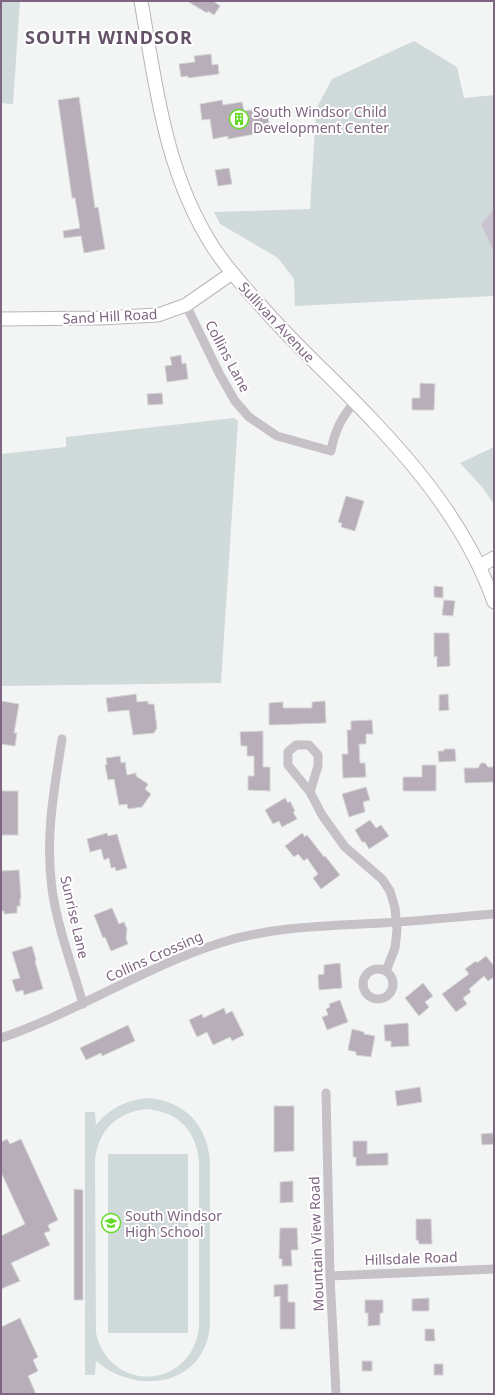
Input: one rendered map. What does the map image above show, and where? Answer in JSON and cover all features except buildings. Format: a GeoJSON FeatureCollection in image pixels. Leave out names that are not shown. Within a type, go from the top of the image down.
{"type":"FeatureCollection","features":[{"type":"Feature","properties":{"kind":"main road","name":"Sullivan Avenue"},"geometry":{"type":"LineString","coordinates":[[141,1],[168,144],[178,176],[192,209],[213,248],[232,273],[283,331],[376,423],[423,476],[455,523],[480,566],[494,602]]}},
{"type":"Feature","properties":{"kind":"main road","name":"Sand Hill Road"},"geometry":{"type":"LineString","coordinates":[[1,319],[158,315],[186,305],[232,273]]}},
{"type":"Feature","properties":{"kind":"main road"},"geometry":{"type":"LineString","coordinates":[[480,566],[494,558]]}},
{"type":"Feature","properties":{"kind":"street","name":"Collins Lane"},"geometry":{"type":"LineString","coordinates":[[186,305],[219,373],[235,401],[249,417],[277,436],[331,451],[333,440],[345,413],[355,402]]}},
{"type":"Feature","properties":{"kind":"street","name":"Sunrise Lane"},"geometry":{"type":"LineString","coordinates":[[62,739],[51,805],[49,844],[52,889],[83,1004]]}},
{"type":"Feature","properties":{"kind":"street"},"geometry":{"type":"LineString","coordinates":[[310,792],[318,766],[318,754],[309,746],[296,745],[288,752],[288,764],[310,792],[322,816],[345,847],[382,879],[390,891],[395,908],[397,937],[395,948],[386,971]]}},
{"type":"Feature","properties":{"kind":"street","name":"Collins Crossing"},"geometry":{"type":"LineString","coordinates":[[1,1038],[23,1031],[83,1004],[184,955],[222,942],[257,933],[293,927],[397,922],[494,914]]}},
{"type":"Feature","properties":{"kind":"street","name":"Mountain View Road"},"geometry":{"type":"LineString","coordinates":[[326,1093],[330,1276],[336,1394]]}},
{"type":"Feature","properties":{"kind":"street","name":"Hillsdale Road"},"geometry":{"type":"LineString","coordinates":[[330,1276],[494,1269]]}},
{"type":"Feature","properties":{"kind":"shaded area"},"geometry":{"type":"Polygon","coordinates":[[[1,1],[20,1],[13,104],[1,103],[1,1]]]}},
{"type":"Feature","properties":{"kind":"shaded area"},"geometry":{"type":"Polygon","coordinates":[[[414,41],[457,67],[464,98],[494,95],[494,296],[295,306],[294,279],[278,258],[220,224],[214,212],[310,209],[316,109],[332,79],[414,41]]]}},
{"type":"Feature","properties":{"kind":"shaded area"},"geometry":{"type":"Polygon","coordinates":[[[494,209],[494,252],[481,224],[494,209]]]}},
{"type":"Feature","properties":{"kind":"shaded area"},"geometry":{"type":"Polygon","coordinates":[[[234,418],[238,421],[221,683],[1,686],[1,454],[66,447],[66,437],[234,418]]]}},
{"type":"Feature","properties":{"kind":"shaded area"},"geometry":{"type":"Polygon","coordinates":[[[494,447],[494,504],[483,488],[460,463],[494,447]]]}},
{"type":"Feature","properties":{"kind":"shaded area"},"geometry":{"type":"Polygon","coordinates":[[[148,1098],[161,1100],[183,1109],[199,1126],[208,1148],[210,1161],[210,1326],[205,1347],[195,1362],[181,1373],[165,1380],[147,1381],[129,1379],[112,1372],[96,1361],[95,1375],[85,1375],[85,1112],[95,1112],[96,1125],[107,1114],[119,1106],[148,1098]],[[147,1109],[136,1111],[127,1114],[111,1124],[100,1140],[95,1161],[96,1333],[104,1353],[117,1367],[133,1375],[150,1376],[167,1372],[182,1363],[193,1348],[199,1327],[199,1161],[197,1150],[194,1140],[184,1124],[168,1114],[147,1109]]]}},
{"type":"Feature","properties":{"kind":"shaded area"},"geometry":{"type":"Polygon","coordinates":[[[108,1154],[188,1154],[188,1333],[108,1333],[108,1154]]]}},
{"type":"Feature","properties":{"kind":"place","name":"South Windsor Child Development Center"},"geometry":{"type":"Point","coordinates":[239,119]}},
{"type":"Feature","properties":{"kind":"place","name":"South Windsor High School"},"geometry":{"type":"Point","coordinates":[111,1223]}},
{"type":"Feature","properties":{"kind":"district","name":"SOUTH WINDSOR"},"geometry":{"type":"Point","coordinates":[109,37]}}]}
